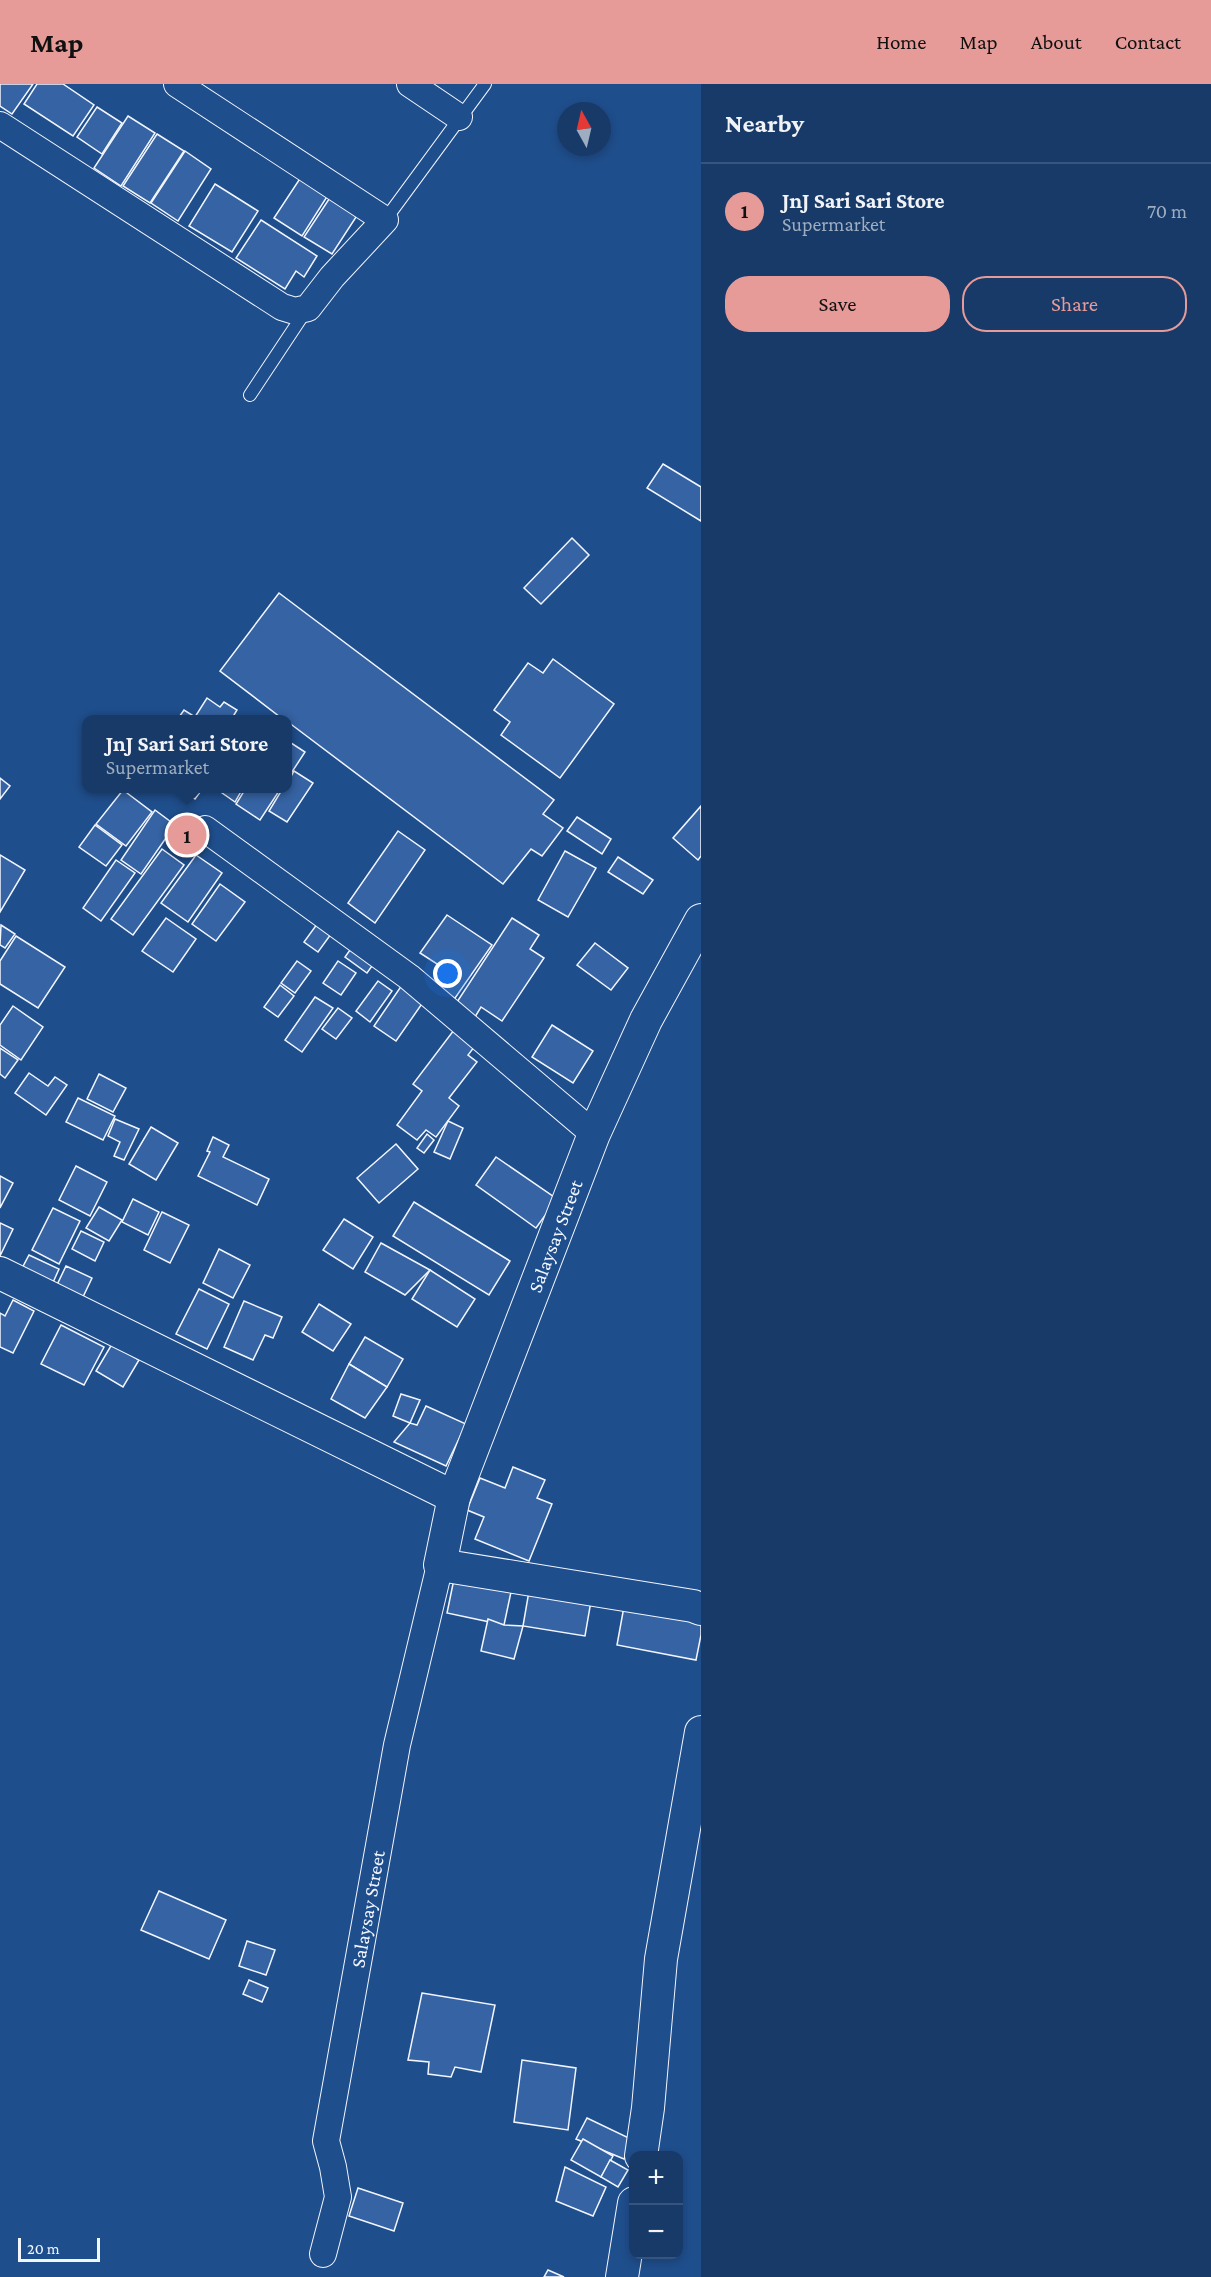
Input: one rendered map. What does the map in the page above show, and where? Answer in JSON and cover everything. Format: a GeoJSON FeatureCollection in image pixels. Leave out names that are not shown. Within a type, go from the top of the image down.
{"type":"FeatureCollection","features":[{"type":"Feature","properties":{"kind":"street"},"geometry":{"type":"LineString","coordinates":[[0,125],[282,307],[296,311],[308,309],[332,277],[385,220],[177,84]]}},
{"type":"Feature","properties":{"kind":"street"},"geometry":{"type":"LineString","coordinates":[[410,84],[459,117]]}},
{"type":"Feature","properties":{"kind":"street"},"geometry":{"type":"LineString","coordinates":[[205,829],[409,977],[594,1134]]}},
{"type":"Feature","properties":{"kind":"street","name":"Salaysay Street"},"geometry":{"type":"LineString","coordinates":[[323,2254],[338,2197],[326,2140],[397,1745],[454,1497],[594,1134],[646,1020],[701,920]]}},
{"type":"Feature","properties":{"kind":"street"},"geometry":{"type":"LineString","coordinates":[[0,1273],[454,1497]]}},
{"type":"Feature","properties":{"kind":"street"},"geometry":{"type":"LineString","coordinates":[[440,1565],[701,1609]]}},
{"type":"Feature","properties":{"kind":"street"},"geometry":{"type":"LineString","coordinates":[[642,2151],[648,2108],[661,1959],[701,1732]]}},
{"type":"Feature","properties":{"kind":"street"},"geometry":{"type":"LineString","coordinates":[[622,2277],[633,2205]]}},
{"type":"Feature","properties":{"kind":"lane"},"geometry":{"type":"LineString","coordinates":[[385,220],[485,84]]}},
{"type":"Feature","properties":{"kind":"lane"},"geometry":{"type":"LineString","coordinates":[[250,395],[308,309]]}},
{"type":"Feature","properties":{"kind":"building"},"geometry":{"type":"Polygon","coordinates":[[[0,84],[33,84],[12,114],[0,106],[0,84]]]}},
{"type":"Feature","properties":{"kind":"building"},"geometry":{"type":"Polygon","coordinates":[[[37,84],[63,84],[94,105],[73,136],[24,104],[37,84]]]}},
{"type":"Feature","properties":{"kind":"building"},"geometry":{"type":"Polygon","coordinates":[[[97,107],[122,123],[102,154],[77,137],[97,107]]]}},
{"type":"Feature","properties":{"kind":"building"},"geometry":{"type":"Polygon","coordinates":[[[128,116],[155,133],[121,186],[94,168],[128,116]]]}},
{"type":"Feature","properties":{"kind":"building"},"geometry":{"type":"Polygon","coordinates":[[[157,134],[184,151],[150,203],[123,186],[157,134]]]}},
{"type":"Feature","properties":{"kind":"building"},"geometry":{"type":"Polygon","coordinates":[[[185,151],[211,169],[178,221],[151,203],[185,151]]]}},
{"type":"Feature","properties":{"kind":"building"},"geometry":{"type":"Polygon","coordinates":[[[303,174],[330,192],[302,236],[274,218],[303,174]]]}},
{"type":"Feature","properties":{"kind":"building"},"geometry":{"type":"Polygon","coordinates":[[[215,184],[258,211],[232,252],[189,226],[215,184]]]}},
{"type":"Feature","properties":{"kind":"building"},"geometry":{"type":"Polygon","coordinates":[[[333,193],[360,211],[332,254],[304,237],[333,193]]]}},
{"type":"Feature","properties":{"kind":"building"},"geometry":{"type":"Polygon","coordinates":[[[261,220],[317,256],[304,277],[296,271],[285,289],[236,258],[261,220]]]}},
{"type":"Feature","properties":{"kind":"building"},"geometry":{"type":"Polygon","coordinates":[[[663,464],[701,487],[701,521],[647,488],[663,464]]]}},
{"type":"Feature","properties":{"kind":"building"},"geometry":{"type":"Polygon","coordinates":[[[572,538],[589,555],[541,604],[524,588],[572,538]]]}},
{"type":"Feature","properties":{"kind":"building"},"geometry":{"type":"Polygon","coordinates":[[[279,593],[554,800],[543,814],[563,828],[542,856],[531,849],[503,884],[292,725],[292,715],[277,715],[220,671],[279,593]]]}},
{"type":"Feature","properties":{"kind":"building"},"geometry":{"type":"Polygon","coordinates":[[[553,659],[614,704],[560,778],[501,735],[510,722],[494,710],[528,663],[543,673],[553,659]]]}},
{"type":"Feature","properties":{"kind":"building"},"geometry":{"type":"Polygon","coordinates":[[[207,698],[220,707],[224,702],[237,710],[234,715],[196,715],[207,698]]]}},
{"type":"Feature","properties":{"kind":"building"},"geometry":{"type":"Polygon","coordinates":[[[184,710],[192,715],[180,715],[184,710]]]}},
{"type":"Feature","properties":{"kind":"building"},"geometry":{"type":"Polygon","coordinates":[[[292,744],[305,752],[292,772],[292,744]]]}},
{"type":"Feature","properties":{"kind":"building"},"geometry":{"type":"Polygon","coordinates":[[[294,771],[313,783],[287,822],[269,811],[280,793],[292,793],[294,771]]]}},
{"type":"Feature","properties":{"kind":"building"},"geometry":{"type":"Polygon","coordinates":[[[0,778],[10,786],[0,799],[0,778]]]}},
{"type":"Feature","properties":{"kind":"building"},"geometry":{"type":"Polygon","coordinates":[[[121,793],[127,793],[152,812],[126,846],[96,824],[121,793]]]}},
{"type":"Feature","properties":{"kind":"building"},"geometry":{"type":"Polygon","coordinates":[[[187,793],[199,793],[195,799],[187,793]]]}},
{"type":"Feature","properties":{"kind":"building"},"geometry":{"type":"Polygon","coordinates":[[[222,793],[240,793],[235,802],[222,793]]]}},
{"type":"Feature","properties":{"kind":"building"},"geometry":{"type":"Polygon","coordinates":[[[243,793],[278,793],[260,820],[236,804],[243,793]]]}},
{"type":"Feature","properties":{"kind":"building"},"geometry":{"type":"Polygon","coordinates":[[[701,806],[701,856],[698,860],[673,838],[701,806]]]}},
{"type":"Feature","properties":{"kind":"building"},"geometry":{"type":"Polygon","coordinates":[[[155,810],[175,825],[141,874],[121,860],[155,810]]]}},
{"type":"Feature","properties":{"kind":"building"},"geometry":{"type":"Polygon","coordinates":[[[577,817],[611,839],[602,854],[567,831],[577,817]]]}},
{"type":"Feature","properties":{"kind":"building"},"geometry":{"type":"Polygon","coordinates":[[[95,825],[122,845],[106,866],[79,847],[95,825]]]}},
{"type":"Feature","properties":{"kind":"building"},"geometry":{"type":"Polygon","coordinates":[[[398,831],[425,850],[375,923],[348,903],[398,831]]]}},
{"type":"Feature","properties":{"kind":"building"},"geometry":{"type":"Polygon","coordinates":[[[162,849],[184,865],[133,935],[111,919],[162,849]]]}},
{"type":"Feature","properties":{"kind":"building"},"geometry":{"type":"Polygon","coordinates":[[[565,851],[596,868],[568,917],[538,900],[565,851]]]}},
{"type":"Feature","properties":{"kind":"building"},"geometry":{"type":"Polygon","coordinates":[[[0,855],[25,870],[0,912],[0,855]]]}},
{"type":"Feature","properties":{"kind":"building"},"geometry":{"type":"Polygon","coordinates":[[[196,855],[222,873],[188,922],[161,903],[196,855]]]}},
{"type":"Feature","properties":{"kind":"building"},"geometry":{"type":"Polygon","coordinates":[[[618,857],[653,880],[643,894],[608,872],[618,857]]]}},
{"type":"Feature","properties":{"kind":"building"},"geometry":{"type":"Polygon","coordinates":[[[116,860],[135,873],[101,921],[83,908],[116,860]]]}},
{"type":"Feature","properties":{"kind":"building"},"geometry":{"type":"Polygon","coordinates":[[[220,884],[245,902],[216,941],[192,924],[220,884]]]}},
{"type":"Feature","properties":{"kind":"building"},"geometry":{"type":"Polygon","coordinates":[[[447,915],[492,945],[453,1001],[436,989],[448,971],[420,953],[447,915]]]}},
{"type":"Feature","properties":{"kind":"building"},"geometry":{"type":"Polygon","coordinates":[[[166,918],[196,939],[173,972],[142,951],[166,918]]]}},
{"type":"Feature","properties":{"kind":"building"},"geometry":{"type":"Polygon","coordinates":[[[512,918],[539,935],[530,949],[544,958],[502,1021],[481,1007],[475,1017],[455,1005],[512,918]]]}},
{"type":"Feature","properties":{"kind":"building"},"geometry":{"type":"Polygon","coordinates":[[[320,920],[334,930],[318,952],[304,942],[320,920]]]}},
{"type":"Feature","properties":{"kind":"building"},"geometry":{"type":"Polygon","coordinates":[[[1,925],[15,934],[5,948],[0,945],[1,925]]]}},
{"type":"Feature","properties":{"kind":"building"},"geometry":{"type":"Polygon","coordinates":[[[16,936],[65,967],[38,1008],[0,984],[0,961],[16,936]]]}},
{"type":"Feature","properties":{"kind":"building"},"geometry":{"type":"Polygon","coordinates":[[[355,943],[377,959],[367,973],[345,957],[355,943]]]}},
{"type":"Feature","properties":{"kind":"building"},"geometry":{"type":"Polygon","coordinates":[[[595,943],[628,968],[611,990],[577,965],[595,943]]]}},
{"type":"Feature","properties":{"kind":"building"},"geometry":{"type":"Polygon","coordinates":[[[297,961],[311,971],[295,993],[281,983],[297,961]]]}},
{"type":"Feature","properties":{"kind":"building"},"geometry":{"type":"Polygon","coordinates":[[[338,961],[356,973],[341,995],[323,983],[338,961]]]}},
{"type":"Feature","properties":{"kind":"building"},"geometry":{"type":"Polygon","coordinates":[[[378,981],[392,991],[370,1022],[356,1011],[378,981]]]}},
{"type":"Feature","properties":{"kind":"building"},"geometry":{"type":"Polygon","coordinates":[[[404,982],[426,998],[396,1041],[374,1026],[404,982]]]}},
{"type":"Feature","properties":{"kind":"building"},"geometry":{"type":"Polygon","coordinates":[[[280,985],[294,996],[278,1017],[264,1007],[280,985]]]}},
{"type":"Feature","properties":{"kind":"building"},"geometry":{"type":"Polygon","coordinates":[[[315,997],[333,1008],[302,1052],[285,1040],[315,997]]]}},
{"type":"Feature","properties":{"kind":"building"},"geometry":{"type":"Polygon","coordinates":[[[13,1006],[43,1027],[21,1060],[0,1045],[0,1025],[13,1006]]]}},
{"type":"Feature","properties":{"kind":"building"},"geometry":{"type":"Polygon","coordinates":[[[338,1008],[352,1018],[336,1039],[322,1029],[338,1008]]]}},
{"type":"Feature","properties":{"kind":"building"},"geometry":{"type":"Polygon","coordinates":[[[552,1025],[593,1051],[573,1083],[532,1057],[552,1025]]]}},
{"type":"Feature","properties":{"kind":"building"},"geometry":{"type":"Polygon","coordinates":[[[457,1026],[478,1042],[468,1055],[477,1062],[449,1098],[459,1106],[436,1137],[426,1130],[417,1140],[397,1125],[422,1091],[413,1084],[457,1026]]]}},
{"type":"Feature","properties":{"kind":"building"},"geometry":{"type":"Polygon","coordinates":[[[0,1048],[18,1060],[5,1078],[0,1074],[0,1048]]]}},
{"type":"Feature","properties":{"kind":"building"},"geometry":{"type":"Polygon","coordinates":[[[29,1073],[48,1086],[55,1077],[67,1085],[46,1115],[15,1093],[29,1073]]]}},
{"type":"Feature","properties":{"kind":"building"},"geometry":{"type":"Polygon","coordinates":[[[99,1074],[126,1088],[113,1112],[87,1099],[99,1074]]]}},
{"type":"Feature","properties":{"kind":"building"},"geometry":{"type":"Polygon","coordinates":[[[78,1098],[115,1116],[103,1140],[66,1122],[78,1098]]]}},
{"type":"Feature","properties":{"kind":"building"},"geometry":{"type":"Polygon","coordinates":[[[115,1119],[139,1129],[124,1160],[114,1156],[120,1142],[108,1136],[115,1119]]]}},
{"type":"Feature","properties":{"kind":"building"},"geometry":{"type":"Polygon","coordinates":[[[448,1121],[463,1128],[450,1159],[434,1152],[448,1121]]]}},
{"type":"Feature","properties":{"kind":"building"},"geometry":{"type":"Polygon","coordinates":[[[151,1127],[178,1143],[156,1180],[129,1164],[151,1127]]]}},
{"type":"Feature","properties":{"kind":"building"},"geometry":{"type":"Polygon","coordinates":[[[427,1134],[434,1140],[424,1153],[417,1148],[427,1134]]]}},
{"type":"Feature","properties":{"kind":"building"},"geometry":{"type":"Polygon","coordinates":[[[213,1137],[229,1145],[223,1157],[269,1179],[257,1205],[198,1176],[210,1152],[207,1151],[213,1137]]]}},
{"type":"Feature","properties":{"kind":"building"},"geometry":{"type":"Polygon","coordinates":[[[396,1144],[418,1169],[379,1203],[357,1178],[396,1144]]]}},
{"type":"Feature","properties":{"kind":"building"},"geometry":{"type":"Polygon","coordinates":[[[496,1157],[557,1199],[536,1228],[476,1185],[496,1157]]]}},
{"type":"Feature","properties":{"kind":"building"},"geometry":{"type":"Polygon","coordinates":[[[76,1166],[107,1182],[90,1216],[59,1200],[76,1166]]]}},
{"type":"Feature","properties":{"kind":"building"},"geometry":{"type":"Polygon","coordinates":[[[0,1176],[13,1183],[0,1208],[0,1176]]]}},
{"type":"Feature","properties":{"kind":"building"},"geometry":{"type":"Polygon","coordinates":[[[133,1199],[159,1212],[148,1235],[122,1222],[133,1199]]]}},
{"type":"Feature","properties":{"kind":"building"},"geometry":{"type":"Polygon","coordinates":[[[414,1202],[510,1261],[489,1295],[393,1236],[414,1202]]]}},
{"type":"Feature","properties":{"kind":"building"},"geometry":{"type":"Polygon","coordinates":[[[99,1207],[122,1220],[109,1241],[86,1228],[99,1207]]]}},
{"type":"Feature","properties":{"kind":"building"},"geometry":{"type":"Polygon","coordinates":[[[53,1208],[80,1221],[59,1264],[32,1250],[53,1208]]]}},
{"type":"Feature","properties":{"kind":"building"},"geometry":{"type":"Polygon","coordinates":[[[162,1212],[189,1225],[170,1263],[144,1250],[162,1212]]]}},
{"type":"Feature","properties":{"kind":"building"},"geometry":{"type":"Polygon","coordinates":[[[344,1219],[373,1237],[353,1269],[323,1250],[344,1219]]]}},
{"type":"Feature","properties":{"kind":"building"},"geometry":{"type":"Polygon","coordinates":[[[0,1223],[13,1229],[0,1256],[0,1223]]]}},
{"type":"Feature","properties":{"kind":"building"},"geometry":{"type":"Polygon","coordinates":[[[81,1231],[104,1242],[95,1261],[72,1249],[81,1231]]]}},
{"type":"Feature","properties":{"kind":"building"},"geometry":{"type":"Polygon","coordinates":[[[381,1243],[430,1270],[405,1295],[365,1272],[381,1243]]]}},
{"type":"Feature","properties":{"kind":"building"},"geometry":{"type":"Polygon","coordinates":[[[219,1249],[250,1265],[233,1298],[203,1283],[219,1249]]]}},
{"type":"Feature","properties":{"kind":"building"},"geometry":{"type":"Polygon","coordinates":[[[29,1255],[59,1269],[51,1287],[20,1272],[29,1255]]]}},
{"type":"Feature","properties":{"kind":"building"},"geometry":{"type":"Polygon","coordinates":[[[66,1266],[92,1278],[81,1301],[55,1289],[66,1266]]]}},
{"type":"Feature","properties":{"kind":"building"},"geometry":{"type":"Polygon","coordinates":[[[430,1270],[475,1299],[457,1327],[412,1299],[430,1270]]]}},
{"type":"Feature","properties":{"kind":"building"},"geometry":{"type":"Polygon","coordinates":[[[199,1289],[229,1304],[207,1349],[176,1334],[199,1289]]]}},
{"type":"Feature","properties":{"kind":"building"},"geometry":{"type":"Polygon","coordinates":[[[13,1300],[34,1311],[13,1353],[0,1347],[0,1313],[5,1316],[13,1300]]]}},
{"type":"Feature","properties":{"kind":"building"},"geometry":{"type":"Polygon","coordinates":[[[244,1301],[282,1317],[273,1338],[265,1335],[253,1360],[224,1347],[244,1301]]]}},
{"type":"Feature","properties":{"kind":"building"},"geometry":{"type":"Polygon","coordinates":[[[319,1304],[351,1324],[333,1351],[302,1332],[319,1304]]]}},
{"type":"Feature","properties":{"kind":"building"},"geometry":{"type":"Polygon","coordinates":[[[61,1325],[104,1347],[84,1385],[41,1364],[61,1325]]]}},
{"type":"Feature","properties":{"kind":"building"},"geometry":{"type":"Polygon","coordinates":[[[365,1337],[403,1359],[387,1387],[349,1364],[365,1337]]]}},
{"type":"Feature","properties":{"kind":"building"},"geometry":{"type":"Polygon","coordinates":[[[112,1344],[139,1360],[123,1387],[96,1371],[112,1344]]]}},
{"type":"Feature","properties":{"kind":"building"},"geometry":{"type":"Polygon","coordinates":[[[349,1364],[387,1387],[365,1418],[331,1399],[349,1364]]]}},
{"type":"Feature","properties":{"kind":"building"},"geometry":{"type":"Polygon","coordinates":[[[401,1394],[420,1400],[410,1423],[393,1416],[401,1394]]]}},
{"type":"Feature","properties":{"kind":"building"},"geometry":{"type":"Polygon","coordinates":[[[426,1406],[466,1424],[446,1466],[394,1442],[410,1423],[417,1425],[426,1406]]]}},
{"type":"Feature","properties":{"kind":"building"},"geometry":{"type":"Polygon","coordinates":[[[513,1467],[545,1480],[537,1498],[552,1504],[529,1561],[475,1539],[484,1517],[467,1510],[480,1478],[505,1488],[513,1467]]]}},
{"type":"Feature","properties":{"kind":"building"},"geometry":{"type":"Polygon","coordinates":[[[454,1579],[511,1592],[504,1625],[447,1613],[454,1579]]]}},
{"type":"Feature","properties":{"kind":"building"},"geometry":{"type":"Polygon","coordinates":[[[529,1591],[591,1601],[585,1636],[523,1626],[529,1591]]]}},
{"type":"Feature","properties":{"kind":"building"},"geometry":{"type":"Polygon","coordinates":[[[625,1601],[701,1617],[701,1635],[696,1660],[617,1645],[625,1601]]]}},
{"type":"Feature","properties":{"kind":"building"},"geometry":{"type":"Polygon","coordinates":[[[488,1619],[504,1625],[523,1626],[514,1659],[481,1651],[488,1619]]]}},
{"type":"Feature","properties":{"kind":"building"},"geometry":{"type":"Polygon","coordinates":[[[159,1891],[226,1920],[209,1959],[141,1930],[159,1891]]]}},
{"type":"Feature","properties":{"kind":"building"},"geometry":{"type":"Polygon","coordinates":[[[247,1941],[275,1950],[266,1975],[239,1966],[247,1941]]]}},
{"type":"Feature","properties":{"kind":"building"},"geometry":{"type":"Polygon","coordinates":[[[249,1980],[268,1988],[262,2002],[243,1994],[249,1980]]]}},
{"type":"Feature","properties":{"kind":"building"},"geometry":{"type":"Polygon","coordinates":[[[422,1993],[495,2005],[481,2072],[455,2067],[451,2077],[428,2074],[429,2062],[408,2060],[422,1993]]]}},
{"type":"Feature","properties":{"kind":"building"},"geometry":{"type":"Polygon","coordinates":[[[522,2060],[576,2068],[568,2130],[514,2122],[522,2060]]]}},
{"type":"Feature","properties":{"kind":"building"},"geometry":{"type":"Polygon","coordinates":[[[587,2118],[633,2140],[624,2159],[576,2139],[587,2118]]]}},
{"type":"Feature","properties":{"kind":"building"},"geometry":{"type":"Polygon","coordinates":[[[583,2139],[613,2156],[601,2177],[571,2160],[583,2139]]]}},
{"type":"Feature","properties":{"kind":"building"},"geometry":{"type":"Polygon","coordinates":[[[610,2160],[628,2170],[618,2187],[601,2177],[610,2160]]]}},
{"type":"Feature","properties":{"kind":"building"},"geometry":{"type":"Polygon","coordinates":[[[565,2167],[606,2187],[593,2216],[556,2201],[565,2167]]]}},
{"type":"Feature","properties":{"kind":"building"},"geometry":{"type":"Polygon","coordinates":[[[358,2188],[403,2203],[394,2231],[349,2216],[358,2188]]]}},
{"type":"Feature","properties":{"kind":"building"},"geometry":{"type":"Polygon","coordinates":[[[548,2270],[564,2277],[544,2277],[548,2270]]]}},
{"type":"Feature","properties":{"kind":"place","name":"JnJ Sari Sari Store"},"geometry":{"type":"Point","coordinates":[187,835]}}]}
